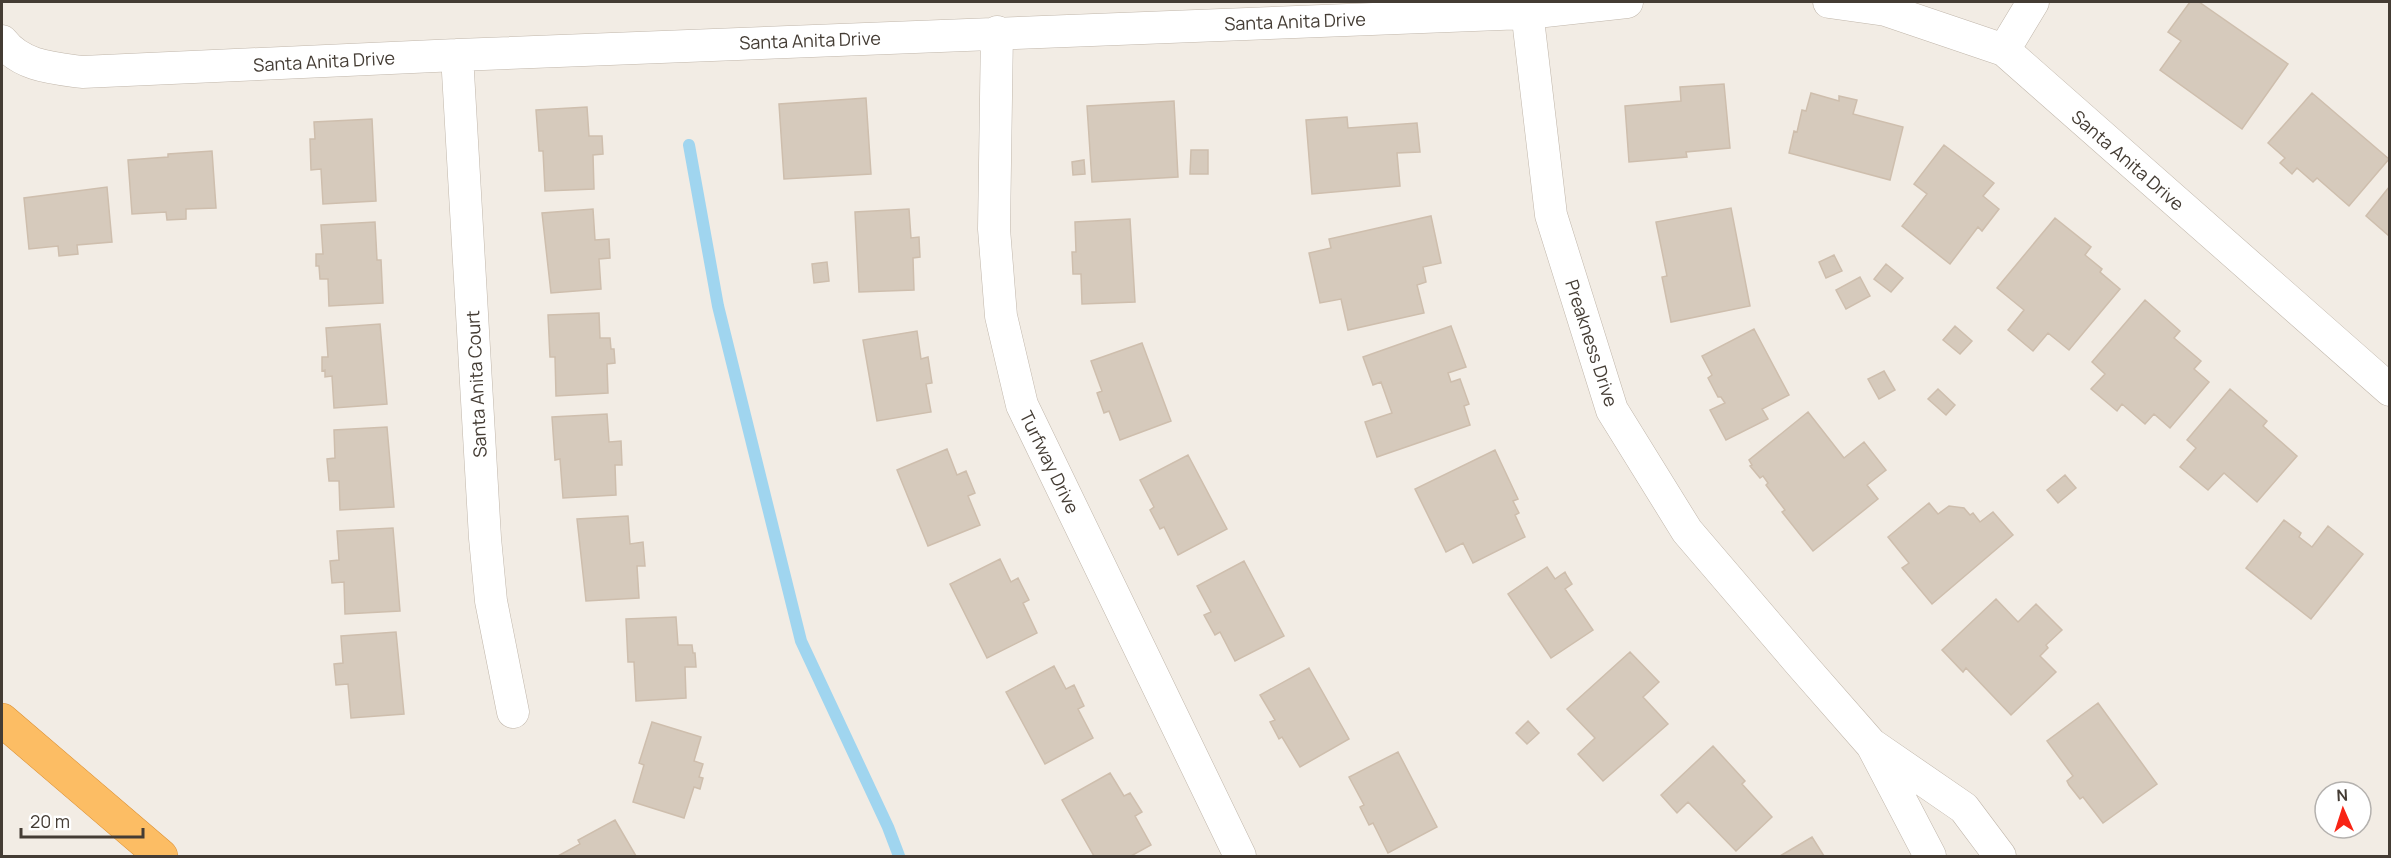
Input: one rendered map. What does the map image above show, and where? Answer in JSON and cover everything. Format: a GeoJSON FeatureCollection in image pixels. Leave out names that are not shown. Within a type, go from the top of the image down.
{"type":"FeatureCollection","features":[{"type":"Feature","properties":{"kind":"highway"},"geometry":{"type":"LineString","coordinates":[[2,720],[161,856]]}},
{"type":"Feature","properties":{"kind":"street","name":"Santa Anita Drive"},"geometry":{"type":"LineString","coordinates":[[2,40],[8,50],[38,66],[82,72],[1627,2]]}},
{"type":"Feature","properties":{"kind":"street","name":"Santa Anita Drive"},"geometry":{"type":"LineString","coordinates":[[1829,2],[1886,10],[2004,50],[2390,390]]}},
{"type":"Feature","properties":{"kind":"street"},"geometry":{"type":"LineString","coordinates":[[2004,50],[2033,2]]}},
{"type":"Feature","properties":{"kind":"street","name":"Preakness Drive"},"geometry":{"type":"LineString","coordinates":[[1526,7],[1551,215],[1612,410],[1687,531],[1871,744],[1930,856]]}},
{"type":"Feature","properties":{"kind":"street","name":"Turfway Drive"},"geometry":{"type":"LineString","coordinates":[[997,32],[994,229],[1001,316],[1022,405],[1240,856]]}},
{"type":"Feature","properties":{"kind":"street","name":"Santa Anita Court"},"geometry":{"type":"LineString","coordinates":[[458,55],[486,548],[491,601],[513,712]]}},
{"type":"Feature","properties":{"kind":"street","name":"Preakness Drive"},"geometry":{"type":"LineString","coordinates":[[1871,744],[1964,808],[2000,856]]}},
{"type":"Feature","properties":{"kind":"building"},"geometry":{"type":"Polygon","coordinates":[[[2190,2],[2199,2],[2288,64],[2242,129],[2160,70],[2181,41],[2168,32],[2190,2]]]}},
{"type":"Feature","properties":{"kind":"building"},"geometry":{"type":"Polygon","coordinates":[[[1724,84],[1730,148],[1686,152],[1687,157],[1629,162],[1625,106],[1681,101],[1680,87],[1724,84]]]}},
{"type":"Feature","properties":{"kind":"building"},"geometry":{"type":"Polygon","coordinates":[[[1811,93],[1839,101],[1839,96],[1857,100],[1853,114],[1903,127],[1890,180],[1789,153],[1794,131],[1797,132],[1802,110],[1806,111],[1811,93]]]}},
{"type":"Feature","properties":{"kind":"building"},"geometry":{"type":"Polygon","coordinates":[[[2312,93],[2389,159],[2349,206],[2317,178],[2313,182],[2297,168],[2292,174],[2280,163],[2285,158],[2268,143],[2312,93]]]}},
{"type":"Feature","properties":{"kind":"building"},"geometry":{"type":"Polygon","coordinates":[[[866,98],[871,174],[784,179],[779,104],[866,98]]]}},
{"type":"Feature","properties":{"kind":"building"},"geometry":{"type":"Polygon","coordinates":[[[1174,101],[1178,177],[1092,182],[1087,106],[1174,101]]]}},
{"type":"Feature","properties":{"kind":"building"},"geometry":{"type":"Polygon","coordinates":[[[587,107],[589,136],[602,136],[603,154],[593,155],[594,189],[545,191],[543,151],[539,151],[536,110],[587,107]]]}},
{"type":"Feature","properties":{"kind":"building"},"geometry":{"type":"Polygon","coordinates":[[[1347,117],[1348,128],[1417,123],[1420,152],[1397,153],[1400,186],[1312,194],[1306,120],[1347,117]]]}},
{"type":"Feature","properties":{"kind":"building"},"geometry":{"type":"Polygon","coordinates":[[[372,119],[376,201],[323,204],[321,169],[311,170],[310,139],[315,139],[314,122],[372,119]]]}},
{"type":"Feature","properties":{"kind":"building"},"geometry":{"type":"Polygon","coordinates":[[[1944,145],[1994,183],[1983,196],[1999,209],[1982,231],[1978,227],[1950,264],[1902,226],[1927,194],[1914,184],[1944,145]]]}},
{"type":"Feature","properties":{"kind":"building"},"geometry":{"type":"Polygon","coordinates":[[[1191,150],[1208,150],[1208,174],[1190,174],[1191,150]]]}},
{"type":"Feature","properties":{"kind":"building"},"geometry":{"type":"Polygon","coordinates":[[[212,151],[216,208],[186,209],[186,219],[167,220],[166,212],[132,214],[128,160],[212,151]]]}},
{"type":"Feature","properties":{"kind":"building"},"geometry":{"type":"Polygon","coordinates":[[[1084,160],[1085,174],[1073,175],[1072,162],[1084,160]]]}},
{"type":"Feature","properties":{"kind":"building"},"geometry":{"type":"Polygon","coordinates":[[[2390,186],[2390,234],[2388,235],[2366,216],[2390,186]]]}},
{"type":"Feature","properties":{"kind":"building"},"geometry":{"type":"Polygon","coordinates":[[[107,187],[112,242],[77,245],[78,254],[59,256],[58,246],[29,249],[24,198],[107,187]]]}},
{"type":"Feature","properties":{"kind":"building"},"geometry":{"type":"Polygon","coordinates":[[[1731,208],[1750,306],[1671,322],[1662,277],[1667,276],[1656,222],[1731,208]]]}},
{"type":"Feature","properties":{"kind":"building"},"geometry":{"type":"Polygon","coordinates":[[[593,209],[595,240],[609,239],[610,258],[599,259],[601,289],[551,293],[542,213],[593,209]]]}},
{"type":"Feature","properties":{"kind":"building"},"geometry":{"type":"Polygon","coordinates":[[[909,209],[911,238],[919,237],[920,257],[913,258],[914,290],[859,292],[855,212],[909,209]]]}},
{"type":"Feature","properties":{"kind":"building"},"geometry":{"type":"Polygon","coordinates":[[[1431,216],[1441,263],[1423,267],[1426,282],[1417,285],[1424,313],[1348,330],[1341,299],[1320,303],[1309,253],[1331,248],[1329,239],[1431,216]]]}},
{"type":"Feature","properties":{"kind":"building"},"geometry":{"type":"Polygon","coordinates":[[[2055,218],[2091,247],[2085,255],[2102,269],[2100,272],[2120,289],[2069,350],[2048,333],[2033,351],[2008,330],[2024,310],[1997,288],[2055,218]]]}},
{"type":"Feature","properties":{"kind":"building"},"geometry":{"type":"Polygon","coordinates":[[[1130,219],[1135,302],[1082,304],[1081,274],[1073,274],[1072,252],[1076,252],[1075,222],[1130,219]]]}},
{"type":"Feature","properties":{"kind":"building"},"geometry":{"type":"Polygon","coordinates":[[[375,222],[377,260],[381,260],[383,303],[329,306],[328,279],[320,279],[319,266],[316,266],[316,254],[323,254],[321,225],[375,222]]]}},
{"type":"Feature","properties":{"kind":"building"},"geometry":{"type":"Polygon","coordinates":[[[1834,255],[1842,271],[1826,278],[1819,262],[1834,255]]]}},
{"type":"Feature","properties":{"kind":"building"},"geometry":{"type":"Polygon","coordinates":[[[827,262],[829,281],[814,283],[812,264],[827,262]]]}},
{"type":"Feature","properties":{"kind":"building"},"geometry":{"type":"Polygon","coordinates":[[[1886,264],[1903,278],[1891,292],[1874,279],[1886,264]]]}},
{"type":"Feature","properties":{"kind":"building"},"geometry":{"type":"Polygon","coordinates":[[[1860,277],[1870,296],[1846,309],[1836,290],[1860,277]]]}},
{"type":"Feature","properties":{"kind":"building"},"geometry":{"type":"Polygon","coordinates":[[[2145,300],[2180,331],[2174,338],[2201,361],[2194,369],[2209,382],[2170,428],[2154,414],[2145,424],[2122,404],[2117,411],[2091,389],[2105,374],[2092,362],[2145,300]]]}},
{"type":"Feature","properties":{"kind":"building"},"geometry":{"type":"Polygon","coordinates":[[[599,313],[600,338],[610,338],[611,349],[614,349],[615,363],[607,364],[608,393],[556,396],[555,357],[550,357],[548,315],[599,313]]]}},
{"type":"Feature","properties":{"kind":"building"},"geometry":{"type":"Polygon","coordinates":[[[380,324],[387,404],[334,408],[332,376],[325,377],[325,370],[322,371],[322,357],[328,357],[326,328],[380,324]]]}},
{"type":"Feature","properties":{"kind":"building"},"geometry":{"type":"Polygon","coordinates":[[[1451,326],[1466,367],[1448,373],[1451,382],[1460,379],[1469,404],[1464,406],[1470,425],[1377,457],[1365,422],[1392,413],[1381,382],[1373,385],[1363,357],[1451,326]]]}},
{"type":"Feature","properties":{"kind":"building"},"geometry":{"type":"Polygon","coordinates":[[[1955,326],[1972,341],[1960,354],[1943,340],[1955,326]]]}},
{"type":"Feature","properties":{"kind":"building"},"geometry":{"type":"Polygon","coordinates":[[[1754,329],[1789,395],[1762,409],[1768,419],[1726,440],[1710,410],[1725,403],[1721,397],[1718,397],[1708,378],[1712,375],[1702,356],[1754,329]]]}},
{"type":"Feature","properties":{"kind":"building"},"geometry":{"type":"Polygon","coordinates":[[[917,331],[921,359],[928,357],[932,383],[926,384],[931,412],[877,421],[863,340],[917,331]]]}},
{"type":"Feature","properties":{"kind":"building"},"geometry":{"type":"Polygon","coordinates":[[[1142,343],[1171,421],[1120,440],[1109,411],[1104,413],[1097,393],[1102,391],[1091,361],[1142,343]]]}},
{"type":"Feature","properties":{"kind":"building"},"geometry":{"type":"Polygon","coordinates":[[[1884,371],[1895,390],[1879,399],[1868,379],[1884,371]]]}},
{"type":"Feature","properties":{"kind":"building"},"geometry":{"type":"Polygon","coordinates":[[[1938,389],[1955,405],[1946,415],[1928,399],[1938,389]]]}},
{"type":"Feature","properties":{"kind":"building"},"geometry":{"type":"Polygon","coordinates":[[[2230,389],[2267,421],[2263,426],[2297,456],[2257,502],[2224,473],[2208,490],[2180,467],[2196,448],[2187,440],[2230,389]]]}},
{"type":"Feature","properties":{"kind":"building"},"geometry":{"type":"Polygon","coordinates":[[[1808,412],[1844,458],[1864,442],[1886,470],[1867,485],[1878,499],[1813,551],[1782,512],[1785,510],[1766,485],[1768,483],[1763,476],[1760,478],[1750,466],[1752,465],[1749,460],[1808,412]]]}},
{"type":"Feature","properties":{"kind":"building"},"geometry":{"type":"Polygon","coordinates":[[[607,414],[609,442],[621,441],[622,465],[615,465],[616,495],[563,498],[560,459],[555,460],[552,417],[607,414]]]}},
{"type":"Feature","properties":{"kind":"building"},"geometry":{"type":"Polygon","coordinates":[[[387,427],[394,507],[340,510],[339,481],[329,481],[327,459],[335,458],[334,430],[387,427]]]}},
{"type":"Feature","properties":{"kind":"building"},"geometry":{"type":"Polygon","coordinates":[[[947,449],[957,475],[966,471],[975,493],[968,496],[980,525],[928,546],[897,470],[947,449]]]}},
{"type":"Feature","properties":{"kind":"building"},"geometry":{"type":"Polygon","coordinates":[[[1495,450],[1518,499],[1513,501],[1519,513],[1515,515],[1525,537],[1473,563],[1463,543],[1446,552],[1415,489],[1495,450]]]}},
{"type":"Feature","properties":{"kind":"building"},"geometry":{"type":"Polygon","coordinates":[[[1188,455],[1227,529],[1178,555],[1164,527],[1160,529],[1150,510],[1154,507],[1140,480],[1188,455]]]}},
{"type":"Feature","properties":{"kind":"building"},"geometry":{"type":"Polygon","coordinates":[[[2065,475],[2076,488],[2058,503],[2047,490],[2065,475]]]}},
{"type":"Feature","properties":{"kind":"building"},"geometry":{"type":"Polygon","coordinates":[[[1929,503],[1938,514],[1949,506],[1964,508],[1970,515],[1973,513],[1980,522],[1993,512],[2013,535],[1932,604],[1902,568],[1909,563],[1888,537],[1929,503]]]}},
{"type":"Feature","properties":{"kind":"building"},"geometry":{"type":"Polygon","coordinates":[[[628,516],[630,544],[643,542],[645,566],[637,566],[639,598],[586,601],[577,519],[628,516]]]}},
{"type":"Feature","properties":{"kind":"building"},"geometry":{"type":"Polygon","coordinates":[[[2284,520],[2301,533],[2299,537],[2312,547],[2328,526],[2363,554],[2311,619],[2246,568],[2284,520]]]}},
{"type":"Feature","properties":{"kind":"building"},"geometry":{"type":"Polygon","coordinates":[[[393,528],[400,611],[345,614],[344,582],[332,583],[330,561],[339,560],[337,531],[393,528]]]}},
{"type":"Feature","properties":{"kind":"building"},"geometry":{"type":"Polygon","coordinates":[[[1000,559],[1011,582],[1018,578],[1029,600],[1023,603],[1037,633],[987,658],[950,584],[1000,559]]]}},
{"type":"Feature","properties":{"kind":"building"},"geometry":{"type":"Polygon","coordinates":[[[1244,561],[1284,636],[1235,661],[1220,632],[1215,635],[1204,615],[1211,612],[1197,586],[1244,561]]]}},
{"type":"Feature","properties":{"kind":"building"},"geometry":{"type":"Polygon","coordinates":[[[1547,567],[1555,579],[1565,572],[1572,584],[1565,589],[1593,630],[1551,658],[1508,594],[1547,567]]]}},
{"type":"Feature","properties":{"kind":"building"},"geometry":{"type":"Polygon","coordinates":[[[1996,599],[2018,622],[2036,604],[2062,630],[2046,645],[2048,648],[2040,656],[2056,672],[2011,715],[1966,668],[1963,672],[1942,650],[1996,599]]]}},
{"type":"Feature","properties":{"kind":"building"},"geometry":{"type":"Polygon","coordinates":[[[676,617],[678,645],[692,645],[693,653],[695,653],[696,667],[685,667],[686,698],[636,701],[634,662],[628,662],[626,619],[676,617]]]}},
{"type":"Feature","properties":{"kind":"building"},"geometry":{"type":"Polygon","coordinates":[[[396,632],[404,714],[351,718],[348,684],[336,685],[334,664],[343,663],[341,636],[396,632]]]}},
{"type":"Feature","properties":{"kind":"building"},"geometry":{"type":"Polygon","coordinates":[[[1630,652],[1659,682],[1643,697],[1668,724],[1603,781],[1578,754],[1595,738],[1567,709],[1630,652]]]}},
{"type":"Feature","properties":{"kind":"building"},"geometry":{"type":"Polygon","coordinates":[[[1054,666],[1066,689],[1074,685],[1084,706],[1078,709],[1093,738],[1045,764],[1006,692],[1054,666]]]}},
{"type":"Feature","properties":{"kind":"building"},"geometry":{"type":"Polygon","coordinates":[[[1309,668],[1349,739],[1300,767],[1282,737],[1279,739],[1270,722],[1275,720],[1260,695],[1309,668]]]}},
{"type":"Feature","properties":{"kind":"building"},"geometry":{"type":"Polygon","coordinates":[[[2098,703],[2157,784],[2103,823],[2083,797],[2080,799],[2069,785],[2067,781],[2073,776],[2047,741],[2098,703]]]}},
{"type":"Feature","properties":{"kind":"building"},"geometry":{"type":"Polygon","coordinates":[[[1528,721],[1539,733],[1527,744],[1516,733],[1528,721]]]}},
{"type":"Feature","properties":{"kind":"building"},"geometry":{"type":"Polygon","coordinates":[[[652,722],[701,737],[694,761],[703,764],[699,777],[703,778],[700,789],[694,787],[684,818],[633,802],[644,765],[639,763],[652,722]]]}},
{"type":"Feature","properties":{"kind":"building"},"geometry":{"type":"Polygon","coordinates":[[[1713,746],[1745,781],[1742,784],[1772,817],[1736,851],[1688,802],[1677,813],[1661,795],[1713,746]]]}},
{"type":"Feature","properties":{"kind":"building"},"geometry":{"type":"Polygon","coordinates":[[[1398,752],[1437,827],[1388,853],[1373,823],[1369,825],[1360,807],[1364,805],[1349,777],[1398,752]]]}},
{"type":"Feature","properties":{"kind":"building"},"geometry":{"type":"Polygon","coordinates":[[[1110,773],[1124,796],[1130,793],[1142,812],[1135,816],[1151,845],[1131,856],[1094,856],[1062,800],[1110,773]]]}},
{"type":"Feature","properties":{"kind":"building"},"geometry":{"type":"Polygon","coordinates":[[[615,820],[636,856],[558,856],[580,844],[578,840],[615,820]]]}},
{"type":"Feature","properties":{"kind":"building"},"geometry":{"type":"Polygon","coordinates":[[[1812,837],[1824,856],[1780,856],[1812,837]]]}},
{"type":"Feature","properties":{"kind":"waterway"},"geometry":{"type":"LineString","coordinates":[[689,145],[718,306],[801,641],[888,827],[899,856]]}}]}
